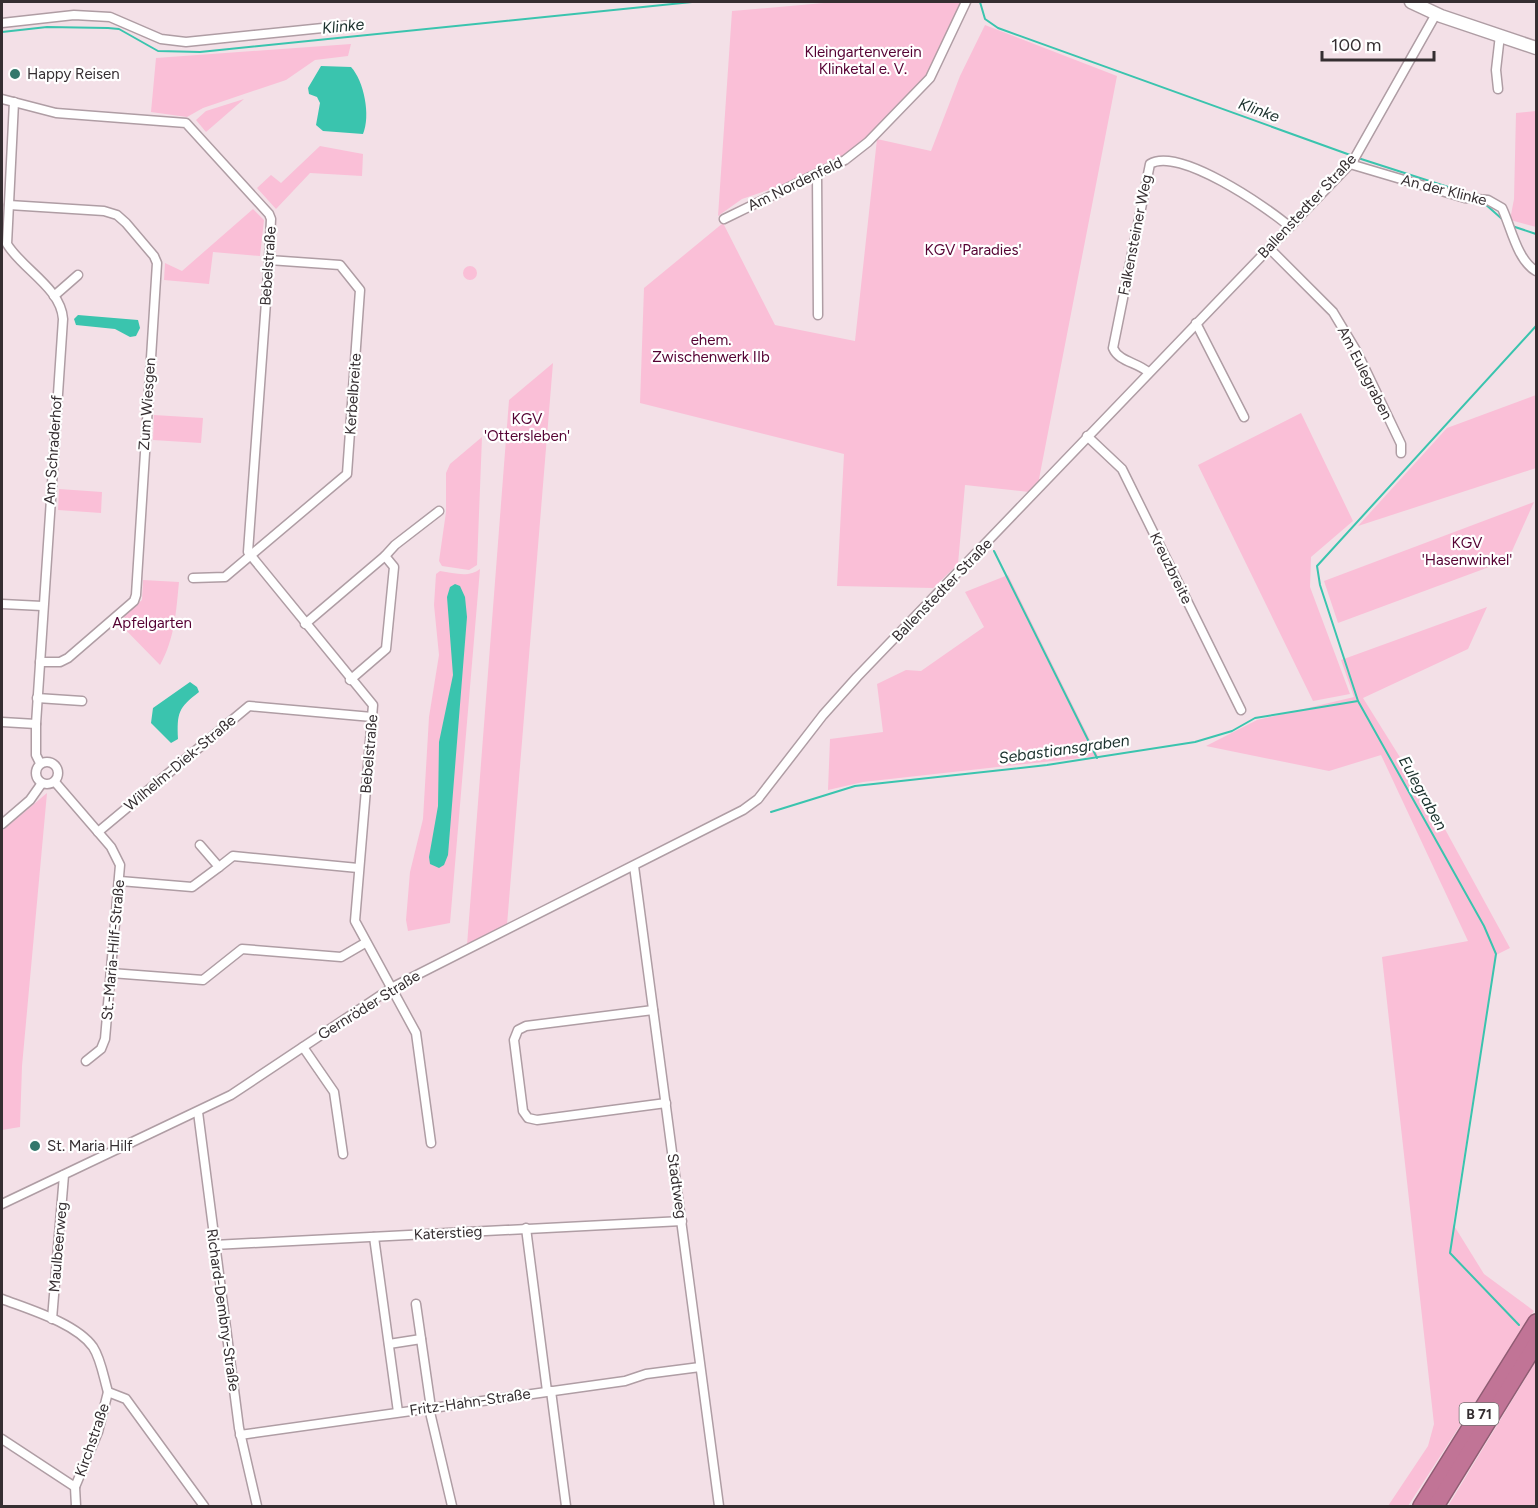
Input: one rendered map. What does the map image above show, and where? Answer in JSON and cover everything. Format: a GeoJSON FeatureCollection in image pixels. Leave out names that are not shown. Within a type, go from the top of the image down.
{"type":"FeatureCollection","features":[{"type":"Feature","properties":{"kind":"highway","name":"B 71"},"geometry":{"type":"LineString","coordinates":[[1421,1506],[1536,1322]]}},
{"type":"Feature","properties":{"kind":"highway","name":"B 71"},"geometry":{"type":"LineString","coordinates":[[1436,1506],[1536,1344]]}},
{"type":"Feature","properties":{"kind":"street","name":"Am Nordenfeld"},"geometry":{"type":"LineString","coordinates":[[724,219],[844,160],[868,142],[914,97],[938,64],[966,2]]}},
{"type":"Feature","properties":{"kind":"street"},"geometry":{"type":"LineString","coordinates":[[1411,2],[1536,48]]}},
{"type":"Feature","properties":{"kind":"street","name":"Ballenstedter Straße"},"geometry":{"type":"LineString","coordinates":[[679,842],[758,799],[823,715],[857,677],[1353,160],[1430,8]]}},
{"type":"Feature","properties":{"kind":"street"},"geometry":{"type":"LineString","coordinates":[[2,23],[74,15],[110,17],[161,39],[186,42],[352,26]]}},
{"type":"Feature","properties":{"kind":"street"},"geometry":{"type":"LineString","coordinates":[[1498,89],[1496,70],[1500,35]]}},
{"type":"Feature","properties":{"kind":"street","name":"Bebelstraße"},"geometry":{"type":"LineString","coordinates":[[2,99],[56,113],[186,123],[269,214],[271,219],[269,260],[249,556],[373,705],[355,921],[365,943],[393,987],[416,1033],[431,1143]]}},
{"type":"Feature","properties":{"kind":"street","name":"Am Schraderhof"},"geometry":{"type":"LineString","coordinates":[[14,102],[7,244],[54,296],[62,308],[63,319],[37,698],[36,755],[40,764],[36,771],[42,783]]}},
{"type":"Feature","properties":{"kind":"street","name":"Falkensteiner Weg"},"geometry":{"type":"LineString","coordinates":[[1148,372],[1142,366],[1120,358],[1113,348],[1150,164],[1163,160],[1210,175],[1250,196],[1290,227]]}},
{"type":"Feature","properties":{"kind":"street","name":"An der Klinke"},"geometry":{"type":"LineString","coordinates":[[1353,160],[1471,199],[1488,200],[1502,208],[1510,230],[1529,267],[1536,271]]}},
{"type":"Feature","properties":{"kind":"street"},"geometry":{"type":"LineString","coordinates":[[817,174],[818,315]]}},
{"type":"Feature","properties":{"kind":"street","name":"Zum Wiesgen"},"geometry":{"type":"LineString","coordinates":[[9,205],[104,211],[117,215],[157,262],[136,596],[134,601],[68,658],[60,662],[40,662]]}},
{"type":"Feature","properties":{"kind":"street","name":"Am Eulegraben"},"geometry":{"type":"LineString","coordinates":[[1269,248],[1333,312],[1357,352],[1401,444],[1401,453]]}},
{"type":"Feature","properties":{"kind":"street","name":"Kerbelbreite"},"geometry":{"type":"LineString","coordinates":[[249,556],[347,474],[360,290],[358,284],[340,265],[269,260]]}},
{"type":"Feature","properties":{"kind":"street"},"geometry":{"type":"LineString","coordinates":[[54,296],[78,275]]}},
{"type":"Feature","properties":{"kind":"street"},"geometry":{"type":"LineString","coordinates":[[1196,323],[1244,417]]}},
{"type":"Feature","properties":{"kind":"street","name":"Kreuzbreite"},"geometry":{"type":"LineString","coordinates":[[1087,436],[1122,469],[1241,710]]}},
{"type":"Feature","properties":{"kind":"street"},"geometry":{"type":"LineString","coordinates":[[305,624],[395,545],[439,511]]}},
{"type":"Feature","properties":{"kind":"street"},"geometry":{"type":"LineString","coordinates":[[193,578],[225,578],[249,556]]}},
{"type":"Feature","properties":{"kind":"street"},"geometry":{"type":"LineString","coordinates":[[350,680],[386,649],[394,567],[385,556]]}},
{"type":"Feature","properties":{"kind":"street"},"geometry":{"type":"LineString","coordinates":[[2,604],[42,606]]}},
{"type":"Feature","properties":{"kind":"street"},"geometry":{"type":"LineString","coordinates":[[37,698],[82,701]]}},
{"type":"Feature","properties":{"kind":"street","name":"Wilhelm-Diek-Straße"},"geometry":{"type":"LineString","coordinates":[[98,832],[249,706],[372,717]]}},
{"type":"Feature","properties":{"kind":"street"},"geometry":{"type":"LineString","coordinates":[[2,722],[36,724]]}},
{"type":"Feature","properties":{"kind":"street"},"geometry":{"type":"LineString","coordinates":[[2,824],[30,801],[42,783],[55,782],[59,776],[57,766],[49,761],[40,764]]}},
{"type":"Feature","properties":{"kind":"street","name":"St.-Maria-Hilf-Straße"},"geometry":{"type":"LineString","coordinates":[[55,782],[118,856],[120,880],[105,1039],[101,1049],[86,1061]]}},
{"type":"Feature","properties":{"kind":"street","name":"Gernröder Straße"},"geometry":{"type":"LineString","coordinates":[[2,1204],[231,1095],[393,987],[679,842]]}},
{"type":"Feature","properties":{"kind":"street"},"geometry":{"type":"LineString","coordinates":[[200,845],[219,867]]}},
{"type":"Feature","properties":{"kind":"street"},"geometry":{"type":"LineString","coordinates":[[120,880],[192,887],[233,856],[358,868]]}},
{"type":"Feature","properties":{"kind":"street","name":"Stadtweg"},"geometry":{"type":"LineString","coordinates":[[634,866],[719,1506]]}},
{"type":"Feature","properties":{"kind":"street"},"geometry":{"type":"LineString","coordinates":[[111,973],[203,980],[242,949],[340,957],[365,943]]}},
{"type":"Feature","properties":{"kind":"street"},"geometry":{"type":"LineString","coordinates":[[653,1010],[519,1029],[514,1040],[523,1111],[527,1118],[537,1120],[666,1103]]}},
{"type":"Feature","properties":{"kind":"street"},"geometry":{"type":"LineString","coordinates":[[303,1047],[334,1092],[343,1154]]}},
{"type":"Feature","properties":{"kind":"street","name":"Richard-Dembny-Straße"},"geometry":{"type":"LineString","coordinates":[[198,1112],[240,1435],[257,1506]]}},
{"type":"Feature","properties":{"kind":"street","name":"Maulbeerweg"},"geometry":{"type":"LineString","coordinates":[[52,1319],[64,1175]]}},
{"type":"Feature","properties":{"kind":"street","name":"Katerstieg"},"geometry":{"type":"LineString","coordinates":[[214,1245],[682,1221]]}},
{"type":"Feature","properties":{"kind":"street"},"geometry":{"type":"LineString","coordinates":[[526,1228],[566,1506]]}},
{"type":"Feature","properties":{"kind":"street"},"geometry":{"type":"LineString","coordinates":[[374,1237],[398,1412]]}},
{"type":"Feature","properties":{"kind":"street"},"geometry":{"type":"LineString","coordinates":[[2,1299],[52,1319],[93,1347],[108,1392],[126,1399],[204,1506]]}},
{"type":"Feature","properties":{"kind":"street"},"geometry":{"type":"LineString","coordinates":[[416,1304],[430,1408],[452,1506]]}},
{"type":"Feature","properties":{"kind":"street"},"geometry":{"type":"LineString","coordinates":[[389,1344],[422,1339]]}},
{"type":"Feature","properties":{"kind":"street","name":"Fritz-Hahn-Straße"},"geometry":{"type":"LineString","coordinates":[[240,1435],[700,1367]]}},
{"type":"Feature","properties":{"kind":"street","name":"Kirchstraße"},"geometry":{"type":"LineString","coordinates":[[75,1487],[98,1432],[108,1392]]}},
{"type":"Feature","properties":{"kind":"street"},"geometry":{"type":"LineString","coordinates":[[2,1439],[75,1487],[76,1506]]}},
{"type":"Feature","properties":{"kind":"green space","name":"Kleingartenverein Klinketal e. V."},"geometry":{"type":"Polygon","coordinates":[[[835,2],[961,2],[928,74],[867,138],[841,158],[794,181],[742,199],[718,216],[732,11],[835,2]]]}},
{"type":"Feature","properties":{"kind":"green space","name":"KGV 'Paradies'"},"geometry":{"type":"Polygon","coordinates":[[[985,25],[1117,76],[1039,479],[1042,479],[1029,492],[965,485],[958,564],[933,588],[837,586],[844,454],[640,403],[644,288],[723,223],[775,325],[855,341],[877,139],[931,151],[960,76],[985,25]]]}},
{"type":"Feature","properties":{"kind":"green space"},"geometry":{"type":"Polygon","coordinates":[[[351,44],[348,56],[315,60],[286,80],[203,108],[187,117],[151,112],[156,58],[351,44]]]}},
{"type":"Feature","properties":{"kind":"green space"},"geometry":{"type":"Polygon","coordinates":[[[244,99],[206,132],[196,120],[206,111],[244,99]]]}},
{"type":"Feature","properties":{"kind":"green space"},"geometry":{"type":"Polygon","coordinates":[[[1536,111],[1536,227],[1510,220],[1514,199],[1516,113],[1536,111]]]}},
{"type":"Feature","properties":{"kind":"green space"},"geometry":{"type":"Polygon","coordinates":[[[320,146],[363,154],[362,176],[310,173],[276,209],[257,188],[271,175],[281,183],[320,146]]]}},
{"type":"Feature","properties":{"kind":"green space"},"geometry":{"type":"Polygon","coordinates":[[[253,209],[264,220],[260,256],[213,252],[209,284],[164,280],[165,263],[182,271],[253,209]]]}},
{"type":"Feature","properties":{"kind":"green space"},"geometry":{"type":"Polygon","coordinates":[[[470,266],[475,268],[477,273],[475,278],[470,280],[465,278],[463,273],[465,268],[470,266]]]}},
{"type":"Feature","properties":{"kind":"green space","name":"KGV 'Ottersleben'"},"geometry":{"type":"Polygon","coordinates":[[[553,363],[507,925],[467,945],[509,400],[553,363]]]}},
{"type":"Feature","properties":{"kind":"green space"},"geometry":{"type":"Polygon","coordinates":[[[1536,395],[1536,468],[1358,526],[1447,428],[1536,395]]]}},
{"type":"Feature","properties":{"kind":"green space"},"geometry":{"type":"Polygon","coordinates":[[[1301,413],[1353,521],[1311,557],[1310,587],[1350,694],[1313,701],[1198,465],[1301,413]]]}},
{"type":"Feature","properties":{"kind":"green space"},"geometry":{"type":"Polygon","coordinates":[[[154,415],[203,418],[201,443],[153,440],[154,415]]]}},
{"type":"Feature","properties":{"kind":"green space"},"geometry":{"type":"Polygon","coordinates":[[[482,437],[477,565],[469,570],[442,566],[439,561],[446,512],[446,473],[450,464],[482,437]]]}},
{"type":"Feature","properties":{"kind":"green space"},"geometry":{"type":"Polygon","coordinates":[[[59,489],[102,492],[101,513],[58,510],[59,489]]]}},
{"type":"Feature","properties":{"kind":"green space","name":"KGV 'Hasenwinkel'"},"geometry":{"type":"Polygon","coordinates":[[[1534,502],[1508,560],[1338,623],[1324,581],[1534,502]]]}},
{"type":"Feature","properties":{"kind":"green space"},"geometry":{"type":"Polygon","coordinates":[[[480,569],[450,923],[408,931],[406,920],[410,872],[423,819],[429,717],[439,655],[434,605],[436,574],[440,571],[466,574],[480,569]]]}},
{"type":"Feature","properties":{"kind":"green space"},"geometry":{"type":"Polygon","coordinates":[[[1008,575],[1098,756],[863,782],[828,790],[830,739],[883,732],[877,684],[906,670],[921,671],[984,627],[965,592],[1008,575]]]}},
{"type":"Feature","properties":{"kind":"green space","name":"Apfelgarten"},"geometry":{"type":"Polygon","coordinates":[[[143,580],[179,582],[172,635],[160,665],[118,622],[142,600],[143,580]]]}},
{"type":"Feature","properties":{"kind":"green space"},"geometry":{"type":"Polygon","coordinates":[[[1487,607],[1468,649],[1363,698],[1446,831],[1510,948],[1496,955],[1453,1224],[1484,1274],[1534,1311],[1408,1506],[1388,1506],[1428,1446],[1434,1424],[1382,957],[1468,941],[1381,755],[1329,771],[1206,746],[1257,720],[1354,697],[1341,660],[1487,607]]]}},
{"type":"Feature","properties":{"kind":"green space"},"geometry":{"type":"Polygon","coordinates":[[[47,793],[22,1066],[20,1127],[2,1130],[2,831],[47,793]]]}},
{"type":"Feature","properties":{"kind":"green space"},"geometry":{"type":"Polygon","coordinates":[[[1536,1361],[1536,1506],[1448,1506],[1536,1361]]]}},
{"type":"Feature","properties":{"kind":"shaded area"},"geometry":{"type":"Polygon","coordinates":[[[321,66],[351,67],[356,73],[365,99],[366,118],[363,134],[323,131],[316,125],[320,103],[317,97],[309,94],[308,88],[321,66]]]}},
{"type":"Feature","properties":{"kind":"shaded area"},"geometry":{"type":"Polygon","coordinates":[[[78,315],[138,320],[140,328],[136,336],[130,337],[115,329],[76,325],[74,319],[78,315]]]}},
{"type":"Feature","properties":{"kind":"shaded area"},"geometry":{"type":"Polygon","coordinates":[[[455,584],[460,586],[465,597],[467,617],[448,855],[444,865],[439,868],[430,864],[429,857],[438,806],[439,742],[453,675],[447,597],[450,587],[455,584]]]}},
{"type":"Feature","properties":{"kind":"shaded area"},"geometry":{"type":"Polygon","coordinates":[[[190,682],[197,687],[199,692],[187,702],[180,712],[178,739],[171,743],[151,723],[153,708],[190,682]]]}},
{"type":"Feature","properties":{"kind":"waterway","name":"Klinke"},"geometry":{"type":"LineString","coordinates":[[2,32],[47,27],[119,29],[158,51],[200,52],[692,2]]}},
{"type":"Feature","properties":{"kind":"waterway","name":"Klinke"},"geometry":{"type":"LineString","coordinates":[[980,2],[985,19],[998,28],[1353,156]]}},
{"type":"Feature","properties":{"kind":"waterway","name":"Klinke"},"geometry":{"type":"LineString","coordinates":[[1358,158],[1473,195]]}},
{"type":"Feature","properties":{"kind":"waterway","name":"Klinke"},"geometry":{"type":"LineString","coordinates":[[1484,203],[1502,219]]}},
{"type":"Feature","properties":{"kind":"waterway","name":"Klinke"},"geometry":{"type":"LineString","coordinates":[[1512,226],[1536,234]]}},
{"type":"Feature","properties":{"kind":"waterway","name":"Eulegraben"},"geometry":{"type":"LineString","coordinates":[[1519,1325],[1450,1253],[1496,954],[1484,926],[1358,701],[1320,585],[1317,566],[1536,326]]}},
{"type":"Feature","properties":{"kind":"waterway"},"geometry":{"type":"LineString","coordinates":[[994,551],[1097,758]]}},
{"type":"Feature","properties":{"kind":"waterway","name":"Sebastiansgraben"},"geometry":{"type":"LineString","coordinates":[[771,812],[855,786],[1047,765],[1195,742],[1232,731],[1255,718],[1358,701]]}},
{"type":"Feature","properties":{"kind":"place","name":"Happy Reisen"},"geometry":{"type":"Point","coordinates":[15,74]}},
{"type":"Feature","properties":{"kind":"place","name":"St. Maria Hilf"},"geometry":{"type":"Point","coordinates":[35,1146]}},
{"type":"Feature","properties":{"kind":"park label","name":"ehem. Zwischenwerk IIb"},"geometry":{"type":"Point","coordinates":[711,348]}}]}
